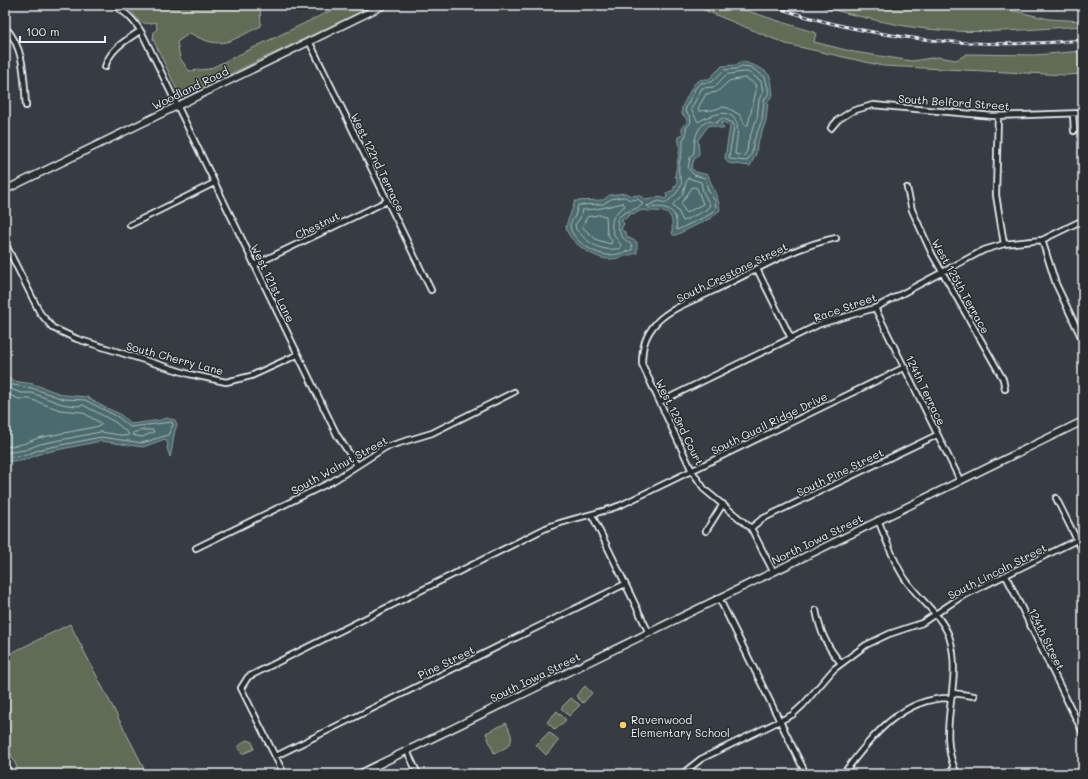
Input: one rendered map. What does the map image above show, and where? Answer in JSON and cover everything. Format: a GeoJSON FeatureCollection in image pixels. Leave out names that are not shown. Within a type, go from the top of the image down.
{"type":"FeatureCollection","features":[{"type":"Feature","properties":{"kind":"street","name":"West 121st Lane"},"geometry":{"type":"LineString","coordinates":[[114,5],[127,13],[140,31],[297,355],[337,434],[357,465]]}},
{"type":"Feature","properties":{"kind":"street","name":"Woodland Road"},"geometry":{"type":"LineString","coordinates":[[5,190],[384,5]]}},
{"type":"Feature","properties":{"kind":"street"},"geometry":{"type":"LineString","coordinates":[[5,27],[10,32],[20,54],[26,106]]}},
{"type":"Feature","properties":{"kind":"street"},"geometry":{"type":"LineString","coordinates":[[105,67],[108,58],[113,52],[140,31]]}},
{"type":"Feature","properties":{"kind":"street","name":"West 122nd Terrace"},"geometry":{"type":"LineString","coordinates":[[309,41],[431,290]]}},
{"type":"Feature","properties":{"kind":"street","name":"South Belford Street"},"geometry":{"type":"LineString","coordinates":[[831,128],[838,120],[852,111],[873,105],[998,116],[1083,113]]}},
{"type":"Feature","properties":{"kind":"street"},"geometry":{"type":"LineString","coordinates":[[1073,114],[1074,131]]}},
{"type":"Feature","properties":{"kind":"street"},"geometry":{"type":"LineString","coordinates":[[998,116],[996,195],[1004,244]]}},
{"type":"Feature","properties":{"kind":"street"},"geometry":{"type":"LineString","coordinates":[[130,225],[214,183]]}},
{"type":"Feature","properties":{"kind":"street","name":"West 125th Terrace"},"geometry":{"type":"LineString","coordinates":[[907,188],[912,210],[918,224],[942,272],[1003,378],[1005,389]]}},
{"type":"Feature","properties":{"kind":"street","name":"Chestnut"},"geometry":{"type":"LineString","coordinates":[[254,265],[387,200]]}},
{"type":"Feature","properties":{"kind":"street","name":"Race Street"},"geometry":{"type":"LineString","coordinates":[[660,402],[825,322],[875,308],[984,250],[1004,244],[1042,240],[1083,220]]}},
{"type":"Feature","properties":{"kind":"street","name":"South Crestone Street"},"geometry":{"type":"LineString","coordinates":[[646,337],[658,320],[678,308],[789,253],[818,242],[836,238]]}},
{"type":"Feature","properties":{"kind":"street"},"geometry":{"type":"LineString","coordinates":[[1042,240],[1056,284],[1083,341]]}},
{"type":"Feature","properties":{"kind":"street","name":"South Cherry Lane"},"geometry":{"type":"LineString","coordinates":[[5,243],[34,303],[46,322],[63,334],[189,374],[226,382],[251,376],[297,355]]}},
{"type":"Feature","properties":{"kind":"street"},"geometry":{"type":"LineString","coordinates":[[757,269],[791,338]]}},
{"type":"Feature","properties":{"kind":"street","name":"124th Terrace"},"geometry":{"type":"LineString","coordinates":[[875,308],[960,480]]}},
{"type":"Feature","properties":{"kind":"street","name":"West 123rd Court"},"geometry":{"type":"LineString","coordinates":[[646,337],[642,352],[642,364],[692,470],[705,490],[751,528],[773,571]]}},
{"type":"Feature","properties":{"kind":"street","name":"South Quail Ridge Drive"},"geometry":{"type":"LineString","coordinates":[[276,756],[241,688],[248,677],[546,528],[572,519],[592,515],[641,496],[905,367]]}},
{"type":"Feature","properties":{"kind":"street","name":"South Walnut Street"},"geometry":{"type":"LineString","coordinates":[[196,548],[332,482],[386,447],[432,433],[514,392]]}},
{"type":"Feature","properties":{"kind":"street","name":"North Iowa Street"},"geometry":{"type":"LineString","coordinates":[[719,598],[1083,421]]}},
{"type":"Feature","properties":{"kind":"street","name":"South Pine Street"},"geometry":{"type":"LineString","coordinates":[[751,528],[762,520],[937,435]]}},
{"type":"Feature","properties":{"kind":"street"},"geometry":{"type":"LineString","coordinates":[[1056,498],[1083,552]]}},
{"type":"Feature","properties":{"kind":"street"},"geometry":{"type":"LineString","coordinates":[[706,531],[723,504]]}},
{"type":"Feature","properties":{"kind":"street"},"geometry":{"type":"LineString","coordinates":[[592,515],[649,633]]}},
{"type":"Feature","properties":{"kind":"street"},"geometry":{"type":"LineString","coordinates":[[878,520],[903,576],[936,615],[946,632],[951,647],[954,667],[947,734],[948,750],[957,774]]}},
{"type":"Feature","properties":{"kind":"street","name":"South Lincoln Street"},"geometry":{"type":"LineString","coordinates":[[682,774],[701,759],[780,721],[798,710],[828,675],[854,653],[878,639],[915,627],[936,615],[961,597],[1083,537]]}},
{"type":"Feature","properties":{"kind":"street","name":"124th Street"},"geometry":{"type":"LineString","coordinates":[[1006,576],[1083,733]]}},
{"type":"Feature","properties":{"kind":"street","name":"Pine Street"},"geometry":{"type":"LineString","coordinates":[[276,756],[625,584]]}},
{"type":"Feature","properties":{"kind":"street"},"geometry":{"type":"LineString","coordinates":[[719,598],[806,774]]}},
{"type":"Feature","properties":{"kind":"street","name":"South Iowa Street"},"geometry":{"type":"LineString","coordinates":[[359,774],[719,598]]}},
{"type":"Feature","properties":{"kind":"street"},"geometry":{"type":"LineString","coordinates":[[816,610],[824,639],[841,663]]}},
{"type":"Feature","properties":{"kind":"street"},"geometry":{"type":"LineString","coordinates":[[843,774],[873,736],[889,721],[904,711],[922,702],[938,698],[952,696],[974,696]]}},
{"type":"Feature","properties":{"kind":"street"},"geometry":{"type":"LineString","coordinates":[[407,751],[418,774]]}},
{"type":"Feature","properties":{"kind":"street"},"geometry":{"type":"LineString","coordinates":[[276,756],[284,774]]}},
{"type":"Feature","properties":{"kind":"street"},"geometry":{"type":"LineString","coordinates":[[5,765],[9,774]]}},
{"type":"Feature","properties":{"kind":"street"},"geometry":{"type":"LineString","coordinates":[[944,774],[954,769]]}},
{"type":"Feature","properties":{"kind":"shaded area"},"geometry":{"type":"Polygon","coordinates":[[[129,5],[260,5],[261,26],[234,39],[219,43],[210,42],[190,33],[177,42],[180,58],[189,71],[209,69],[330,11],[325,5],[375,5],[184,96],[178,92],[153,39],[154,32],[157,29],[156,22],[142,22],[128,7],[129,5]]]}},
{"type":"Feature","properties":{"kind":"shaded area"},"geometry":{"type":"Polygon","coordinates":[[[692,5],[729,5],[816,33],[814,42],[854,52],[912,61],[938,57],[956,60],[967,54],[1035,55],[1083,51],[1083,74],[1066,75],[883,66],[786,44],[692,5]]]}},
{"type":"Feature","properties":{"kind":"shaded area"},"geometry":{"type":"Polygon","coordinates":[[[814,5],[988,5],[1049,19],[1083,21],[1083,26],[1005,31],[947,31],[899,25],[814,5]]]}},
{"type":"Feature","properties":{"kind":"shaded area"},"geometry":{"type":"Polygon","coordinates":[[[70,624],[146,774],[20,774],[5,742],[5,656],[70,624]]]}},
{"type":"Feature","properties":{"kind":"shaded area"},"geometry":{"type":"Polygon","coordinates":[[[585,686],[592,693],[583,703],[576,696],[585,686]]]}},
{"type":"Feature","properties":{"kind":"shaded area"},"geometry":{"type":"Polygon","coordinates":[[[571,698],[580,705],[569,716],[561,708],[571,698]]]}},
{"type":"Feature","properties":{"kind":"shaded area"},"geometry":{"type":"Polygon","coordinates":[[[557,711],[566,720],[555,730],[547,722],[557,711]]]}},
{"type":"Feature","properties":{"kind":"shaded area"},"geometry":{"type":"Polygon","coordinates":[[[506,723],[511,735],[510,742],[505,748],[494,753],[486,733],[506,723]]]}},
{"type":"Feature","properties":{"kind":"shaded area"},"geometry":{"type":"Polygon","coordinates":[[[549,732],[559,740],[546,755],[536,745],[549,732]]]}},
{"type":"Feature","properties":{"kind":"shaded area"},"geometry":{"type":"Polygon","coordinates":[[[246,740],[251,741],[254,749],[242,754],[238,747],[246,740]]]}},
{"type":"Feature","properties":{"kind":"water"},"geometry":{"type":"Polygon","coordinates":[[[1046,5],[1068,5],[1057,9],[1046,5]]]}},
{"type":"Feature","properties":{"kind":"water"},"geometry":{"type":"Polygon","coordinates":[[[742,61],[758,67],[769,75],[773,95],[768,101],[766,121],[757,145],[756,154],[750,166],[728,163],[725,158],[730,126],[723,122],[721,123],[724,129],[709,125],[698,140],[699,154],[694,160],[691,168],[696,172],[708,175],[717,197],[720,210],[711,218],[676,235],[673,235],[672,233],[671,217],[665,212],[642,210],[630,214],[625,219],[621,219],[624,224],[621,229],[626,233],[627,237],[637,242],[637,253],[620,258],[610,259],[597,256],[576,243],[567,232],[566,226],[575,201],[603,200],[610,195],[625,193],[631,196],[639,195],[647,200],[660,196],[664,199],[667,197],[666,193],[674,190],[674,186],[677,185],[677,179],[675,176],[680,147],[678,137],[683,134],[682,127],[687,122],[686,118],[682,114],[682,108],[692,87],[699,80],[709,79],[722,66],[736,65],[742,61]]]}},
{"type":"Feature","properties":{"kind":"water"},"geometry":{"type":"Polygon","coordinates":[[[5,376],[14,381],[33,384],[64,395],[87,397],[120,414],[131,424],[166,418],[175,420],[177,425],[174,433],[170,457],[167,448],[168,444],[165,439],[143,447],[101,441],[42,453],[27,459],[5,462],[5,376]]]}},
{"type":"Feature","properties":{"kind":"railway"},"geometry":{"type":"LineString","coordinates":[[770,5],[807,17],[846,27],[925,39],[965,43],[1004,44],[1083,40]]}},
{"type":"Feature","properties":{"kind":"place","name":"Ravenwood Elementary School"},"geometry":{"type":"Point","coordinates":[623,725]}}]}
